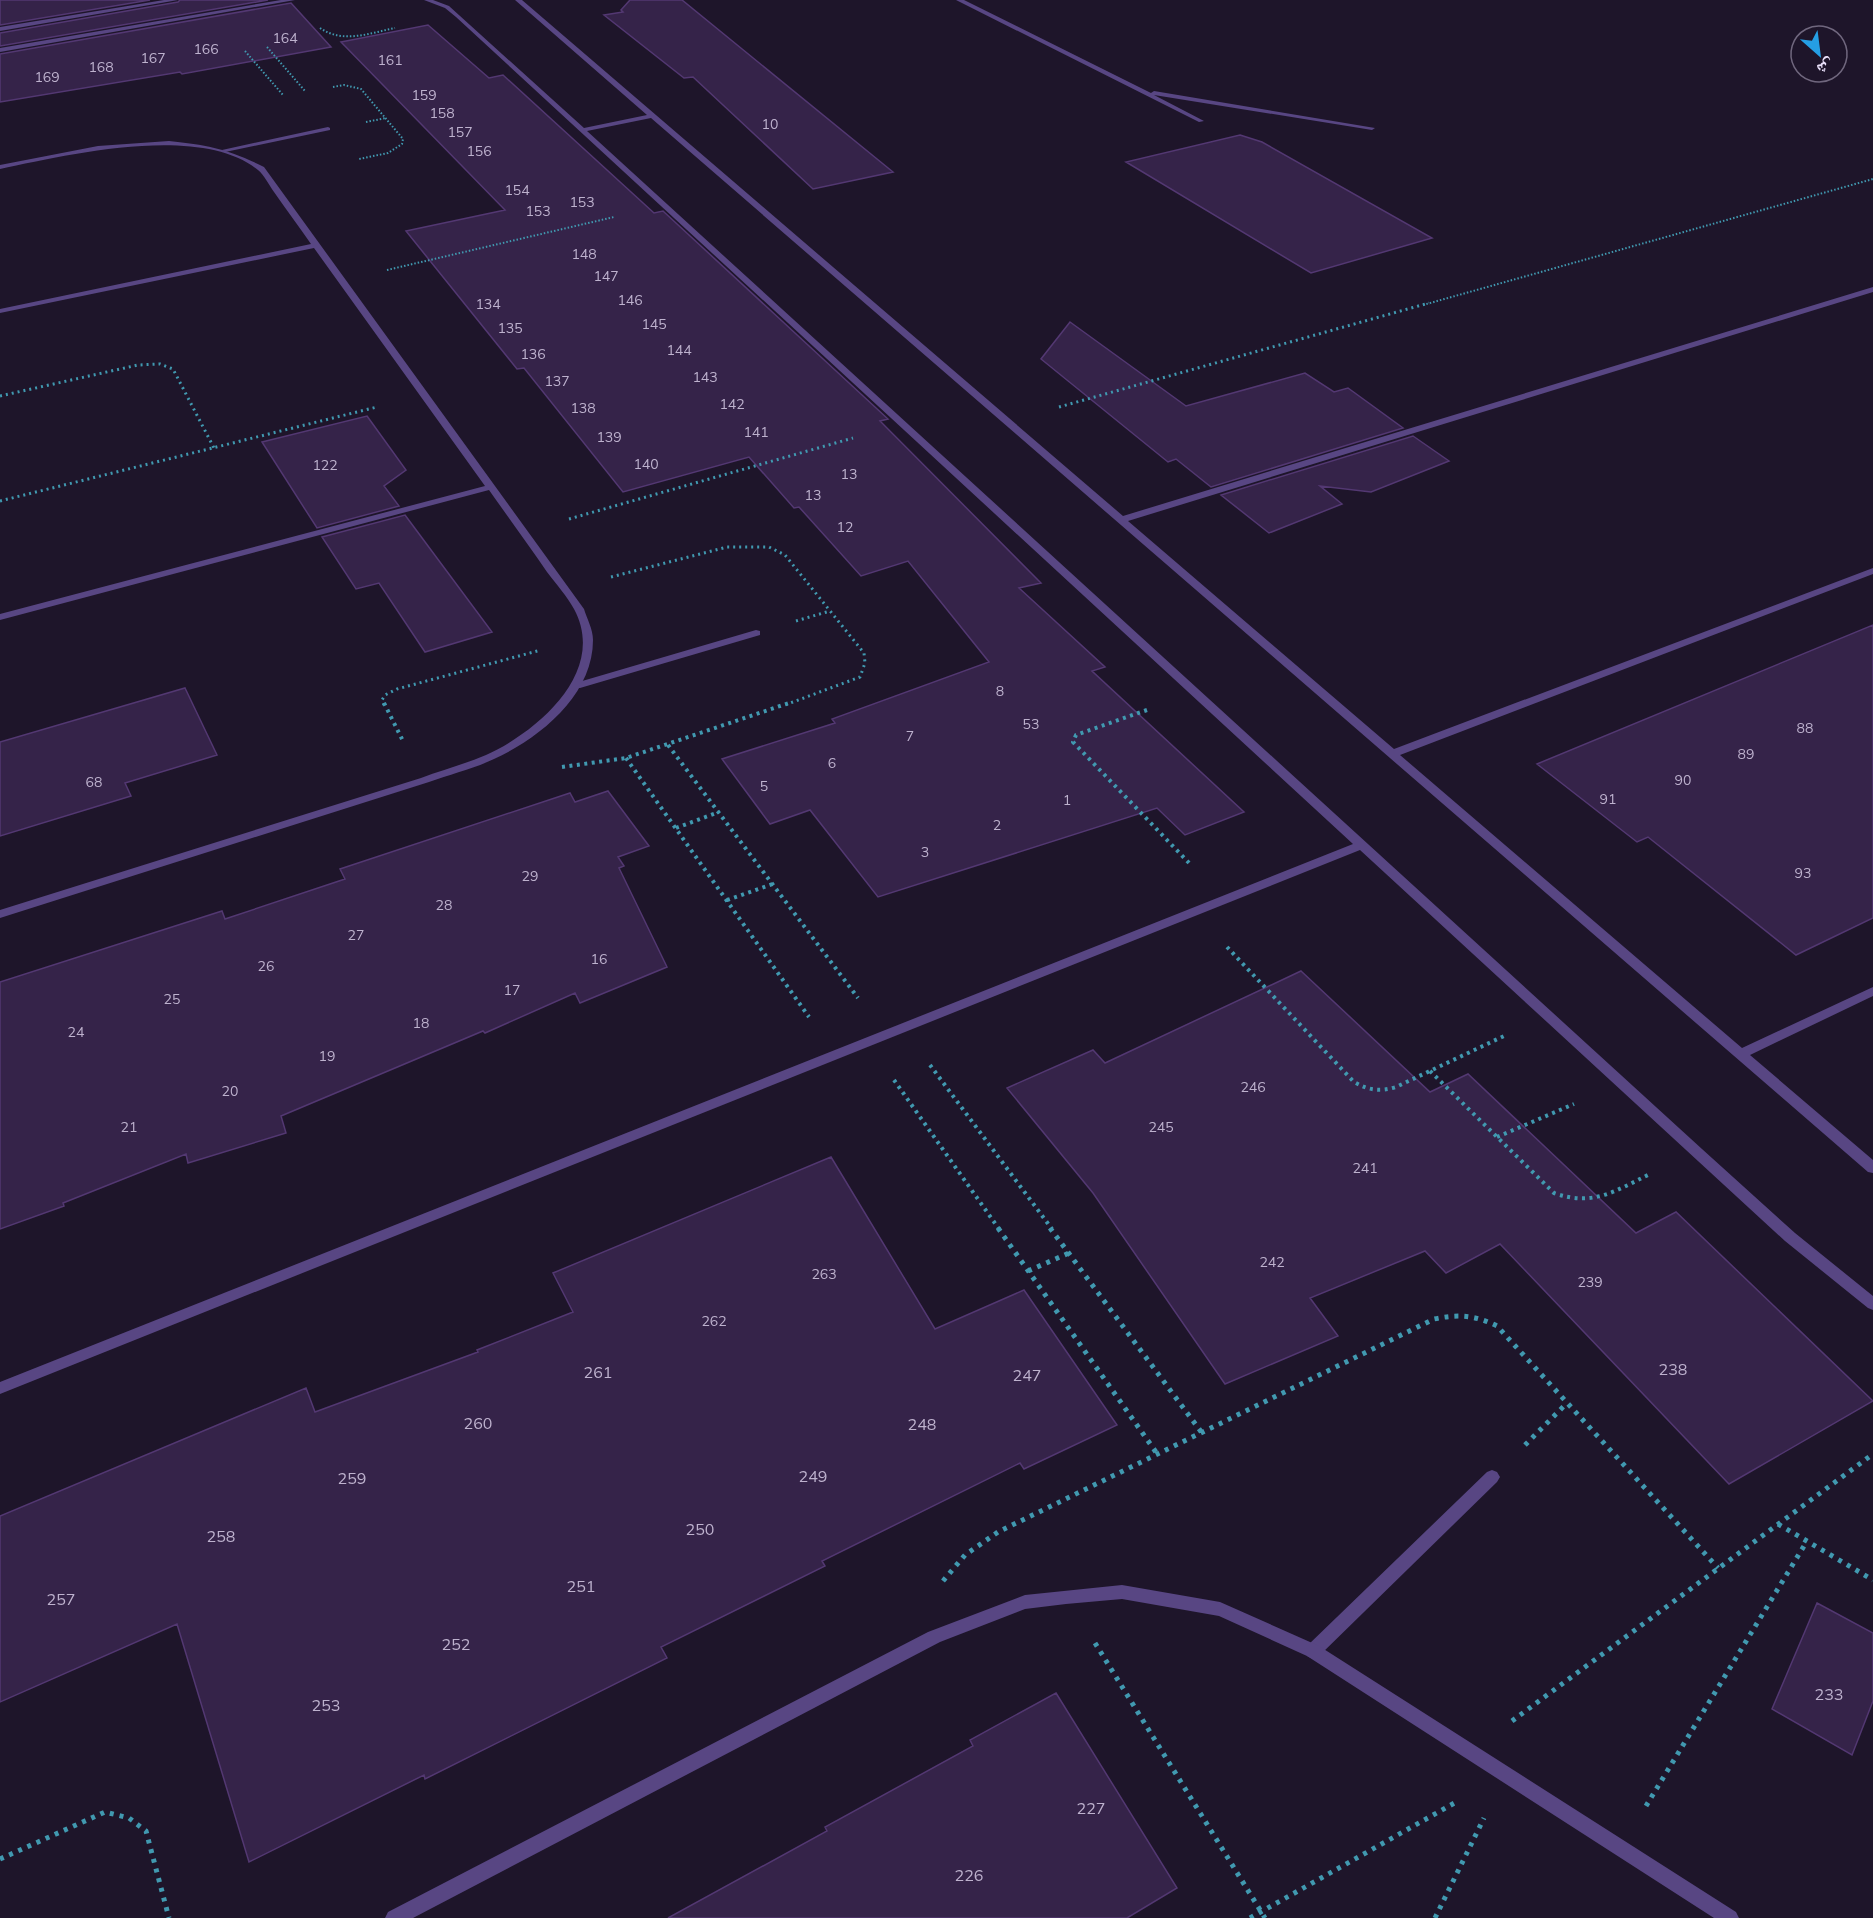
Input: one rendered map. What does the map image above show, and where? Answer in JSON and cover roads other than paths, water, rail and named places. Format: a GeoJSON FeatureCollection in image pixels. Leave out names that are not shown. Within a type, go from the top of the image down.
{"type":"FeatureCollection","features":[{"type":"Feature","properties":{"kind":"street"},"geometry":{"type":"LineString","coordinates":[[0,30],[175,0]]}},
{"type":"Feature","properties":{"kind":"street"},"geometry":{"type":"LineString","coordinates":[[0,50],[292,0]]}},
{"type":"Feature","properties":{"kind":"street"},"geometry":{"type":"LineString","coordinates":[[427,0],[447,7],[458,16],[1697,1153],[1790,1237],[1873,1304]]}},
{"type":"Feature","properties":{"kind":"street"},"geometry":{"type":"LineString","coordinates":[[518,0],[1873,1168]]}},
{"type":"Feature","properties":{"kind":"street"},"geometry":{"type":"LineString","coordinates":[[959,0],[1201,121]]}},
{"type":"Feature","properties":{"kind":"street"},"geometry":{"type":"LineString","coordinates":[[1142,91],[1372,128]]}},
{"type":"Feature","properties":{"kind":"street"},"geometry":{"type":"LineString","coordinates":[[582,130],[652,116]]}},
{"type":"Feature","properties":{"kind":"street"},"geometry":{"type":"LineString","coordinates":[[225,150],[328,129]]}},
{"type":"Feature","properties":{"kind":"street"},"geometry":{"type":"LineString","coordinates":[[0,166],[90,149],[141,144],[189,145],[225,150],[248,160],[261,169],[579,609],[588,638],[587,662],[576,686],[542,724],[491,757],[425,780],[0,914]]}},
{"type":"Feature","properties":{"kind":"street"},"geometry":{"type":"LineString","coordinates":[[0,311],[317,245]]}},
{"type":"Feature","properties":{"kind":"street"},"geometry":{"type":"LineString","coordinates":[[1120,520],[1873,288]]}},
{"type":"Feature","properties":{"kind":"street"},"geometry":{"type":"LineString","coordinates":[[0,617],[490,487]]}},
{"type":"Feature","properties":{"kind":"street"},"geometry":{"type":"LineString","coordinates":[[1392,754],[1873,571]]}},
{"type":"Feature","properties":{"kind":"street"},"geometry":{"type":"LineString","coordinates":[[576,686],[756,633]]}},
{"type":"Feature","properties":{"kind":"street"},"geometry":{"type":"LineString","coordinates":[[0,1388],[1362,845]]}},
{"type":"Feature","properties":{"kind":"street"},"geometry":{"type":"LineString","coordinates":[[1741,1054],[1873,991]]}},
{"type":"Feature","properties":{"kind":"street"},"geometry":{"type":"LineString","coordinates":[[1313,1651],[1492,1477]]}},
{"type":"Feature","properties":{"kind":"street"},"geometry":{"type":"LineString","coordinates":[[394,1918],[934,1637],[1025,1602],[1122,1592],[1220,1609],[1313,1651],[1730,1918]]}}]}
